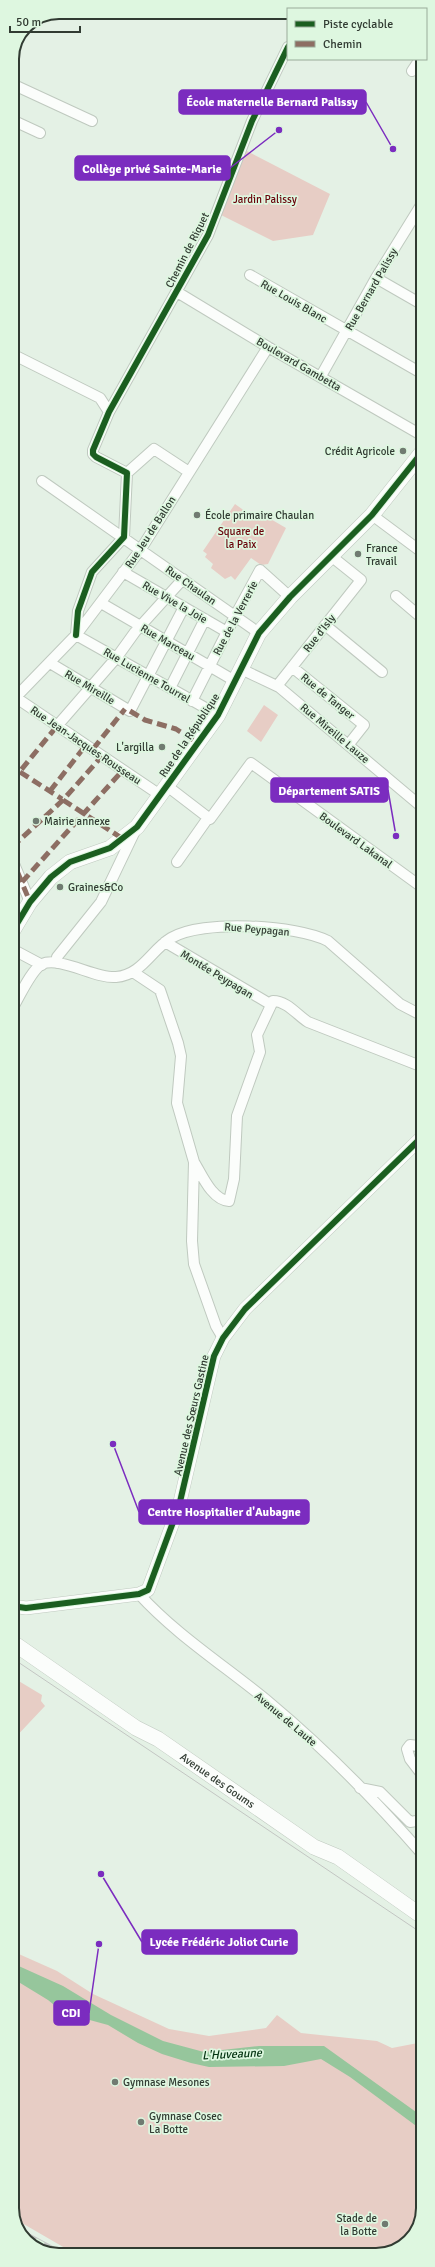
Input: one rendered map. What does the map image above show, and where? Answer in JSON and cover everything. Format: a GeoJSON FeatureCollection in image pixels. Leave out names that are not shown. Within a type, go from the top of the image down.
{"type":"FeatureCollection","features":[{"type":"Feature","properties":{"kind":"main road","name":"Rue de la République"},"geometry":{"type":"LineString","coordinates":[[19,920],[30,902],[51,877],[70,862],[110,848],[137,827],[218,715],[259,633],[290,597],[372,515],[416,460]]}},
{"type":"Feature","properties":{"kind":"main road","name":"Avenue des Goums"},"geometry":{"type":"LineString","coordinates":[[19,1647],[136,1728],[158,1739],[188,1759],[314,1847],[346,1863],[416,1912]]}},
{"type":"Feature","properties":{"kind":"street","name":"Chemin de Riquet"},"geometry":{"type":"LineString","coordinates":[[127,474],[93,454],[109,412],[208,234],[252,121],[287,49]]}},
{"type":"Feature","properties":{"kind":"street"},"geometry":{"type":"LineString","coordinates":[[412,71],[416,65]]}},
{"type":"Feature","properties":{"kind":"street"},"geometry":{"type":"LineString","coordinates":[[19,87],[92,121]]}},
{"type":"Feature","properties":{"kind":"street"},"geometry":{"type":"LineString","coordinates":[[19,123],[40,133]]}},
{"type":"Feature","properties":{"kind":"street","name":"Rue Bernard Palissy"},"geometry":{"type":"LineString","coordinates":[[321,376],[376,278],[416,213]]}},
{"type":"Feature","properties":{"kind":"street","name":"Rue Louis Blanc"},"geometry":{"type":"LineString","coordinates":[[250,275],[346,332],[416,370]]}},
{"type":"Feature","properties":{"kind":"street"},"geometry":{"type":"LineString","coordinates":[[376,278],[416,301]]}},
{"type":"Feature","properties":{"kind":"street","name":"Boulevard Gambetta"},"geometry":{"type":"LineString","coordinates":[[177,292],[268,347],[321,376],[416,432]]}},
{"type":"Feature","properties":{"kind":"street","name":"Rue Jeu de Ballon"},"geometry":{"type":"LineString","coordinates":[[19,692],[50,663],[76,635],[101,604],[141,549],[268,347]]}},
{"type":"Feature","properties":{"kind":"street"},"geometry":{"type":"LineString","coordinates":[[19,358],[100,398],[109,412]]}},
{"type":"Feature","properties":{"kind":"street"},"geometry":{"type":"LineString","coordinates":[[76,635],[78,612],[92,572],[124,537],[127,474],[154,449],[189,472]]}},
{"type":"Feature","properties":{"kind":"street","name":"Rue Chaulan"},"geometry":{"type":"LineString","coordinates":[[42,481],[259,633]]}},
{"type":"Feature","properties":{"kind":"street"},"geometry":{"type":"LineString","coordinates":[[372,515],[416,548]]}},
{"type":"Feature","properties":{"kind":"street","name":"Rue d'Isly"},"geometry":{"type":"LineString","coordinates":[[277,686],[361,580],[331,556]]}},
{"type":"Feature","properties":{"kind":"street","name":"Rue de la Verrerie"},"geometry":{"type":"LineString","coordinates":[[192,701],[260,570],[290,597]]}},
{"type":"Feature","properties":{"kind":"street","name":"Rue Vive la Joie"},"geometry":{"type":"LineString","coordinates":[[123,572],[227,632]]}},
{"type":"Feature","properties":{"kind":"street"},"geometry":{"type":"LineString","coordinates":[[57,726],[117,658],[135,632],[184,580]]}},
{"type":"Feature","properties":{"kind":"street"},"geometry":{"type":"LineString","coordinates":[[396,596],[416,613]]}},
{"type":"Feature","properties":{"kind":"street","name":"Rue Marceau"},"geometry":{"type":"LineString","coordinates":[[101,604],[210,666],[238,675]]}},
{"type":"Feature","properties":{"kind":"street"},"geometry":{"type":"LineString","coordinates":[[148,676],[184,607]]}},
{"type":"Feature","properties":{"kind":"street"},"geometry":{"type":"LineString","coordinates":[[170,688],[205,619]]}},
{"type":"Feature","properties":{"kind":"street"},"geometry":{"type":"LineString","coordinates":[[325,625],[382,672]]}},
{"type":"Feature","properties":{"kind":"street","name":"Rue Lucienne Tourrel"},"geometry":{"type":"LineString","coordinates":[[76,635],[218,715]]}},
{"type":"Feature","properties":{"kind":"street","name":"Rue Mireille"},"geometry":{"type":"LineString","coordinates":[[50,663],[130,711],[148,676]]}},
{"type":"Feature","properties":{"kind":"street","name":"Rue de Tanger"},"geometry":{"type":"LineString","coordinates":[[292,666],[364,725],[349,744]]}},
{"type":"Feature","properties":{"kind":"street","name":"Rue Mireille Lauze"},"geometry":{"type":"LineString","coordinates":[[238,675],[277,686],[349,744],[416,802]]}},
{"type":"Feature","properties":{"kind":"street","name":"Rue Jean-Jacques Rousseau"},"geometry":{"type":"LineString","coordinates":[[19,702],[208,818]]}},
{"type":"Feature","properties":{"kind":"street","name":"Boulevard Lakanal"},"geometry":{"type":"LineString","coordinates":[[208,818],[210,819],[251,763],[416,883]]}},
{"type":"Feature","properties":{"kind":"street"},"geometry":{"type":"LineString","coordinates":[[177,862],[208,818]]}},
{"type":"Feature","properties":{"kind":"street"},"geometry":{"type":"LineString","coordinates":[[57,963],[57,957],[101,902],[137,827]]}},
{"type":"Feature","properties":{"kind":"street"},"geometry":{"type":"LineString","coordinates":[[19,876],[30,902]]}},
{"type":"Feature","properties":{"kind":"street","name":"Rue Peypagan"},"geometry":{"type":"LineString","coordinates":[[38,968],[57,963],[115,978],[133,972],[148,961],[164,942],[172,936],[222,925],[264,928],[317,935],[328,941],[400,1004],[416,1012]]}},
{"type":"Feature","properties":{"kind":"street","name":"Montée Peypagan"},"geometry":{"type":"LineString","coordinates":[[164,942],[270,1004]]}},
{"type":"Feature","properties":{"kind":"street"},"geometry":{"type":"LineString","coordinates":[[19,954],[38,968],[19,998]]}},
{"type":"Feature","properties":{"kind":"street"},"geometry":{"type":"LineString","coordinates":[[133,972],[160,990],[181,1056],[177,1103],[194,1162],[215,1194],[222,1200],[229,1201],[234,1179],[237,1116],[260,1052],[257,1035],[270,1004],[273,1001],[286,1004],[296,1014],[308,1022],[416,1064]]}},
{"type":"Feature","properties":{"kind":"street","name":"Avenue des Sœurs Gastine"},"geometry":{"type":"LineString","coordinates":[[139,1594],[148,1590],[153,1580],[179,1506],[214,1356],[223,1338],[245,1309],[416,1143]]}},
{"type":"Feature","properties":{"kind":"street"},"geometry":{"type":"LineString","coordinates":[[194,1162],[192,1241],[194,1264],[216,1326],[223,1338]]}},
{"type":"Feature","properties":{"kind":"street"},"geometry":{"type":"LineString","coordinates":[[19,1607],[26,1608],[139,1594]]}},
{"type":"Feature","properties":{"kind":"street","name":"Avenue de Laute"},"geometry":{"type":"LineString","coordinates":[[139,1594],[229,1671],[269,1702],[321,1748],[416,1848]]}},
{"type":"Feature","properties":{"kind":"street"},"geometry":{"type":"LineString","coordinates":[[416,1746],[410,1745],[407,1748],[407,1754],[416,1766]]}},
{"type":"Feature","properties":{"kind":"street"},"geometry":{"type":"LineString","coordinates":[[360,1788],[380,1792],[410,1822],[416,1821]]}},
{"type":"Feature","properties":{"kind":"green space","name":"Jardin Palissy"},"geometry":{"type":"Polygon","coordinates":[[[245,150],[330,194],[313,235],[273,241],[221,215],[245,150]]]}},
{"type":"Feature","properties":{"kind":"green space","name":"Square de la Paix"},"geometry":{"type":"Polygon","coordinates":[[[235,504],[256,519],[262,514],[286,528],[268,564],[261,565],[251,558],[235,580],[231,576],[225,579],[211,568],[213,564],[205,557],[207,554],[203,551],[235,504]]]}},
{"type":"Feature","properties":{"kind":"green space"},"geometry":{"type":"Polygon","coordinates":[[[264,705],[278,715],[261,742],[247,731],[264,705]]]}},
{"type":"Feature","properties":{"kind":"green space"},"geometry":{"type":"Polygon","coordinates":[[[19,1681],[42,1695],[41,1701],[45,1706],[19,1734],[19,1681]]]}},
{"type":"Feature","properties":{"kind":"green space"},"geometry":{"type":"Polygon","coordinates":[[[19,1954],[57,1971],[93,1994],[169,2029],[209,2036],[266,2028],[277,2015],[301,2033],[377,2041],[392,2048],[416,2043],[416,2213],[411,2228],[394,2244],[381,2248],[65,2248],[22,2223],[19,2213],[19,1954]]]}},
{"type":"Feature","properties":{"kind":"water","name":"L'Huveaune"},"geometry":{"type":"Polygon","coordinates":[[[19,1966],[63,1986],[111,2015],[163,2041],[204,2052],[259,2046],[324,2046],[416,2112],[416,2126],[350,2077],[321,2059],[284,2066],[209,2067],[162,2054],[138,2043],[108,2025],[64,2013],[48,2000],[19,1982],[19,1966]]]}},
{"type":"Feature","properties":{"kind":"tram line"},"geometry":{"type":"LineString","coordinates":[[19,1663],[416,1929]]}},
{"type":"Feature","properties":{"kind":"railway"},"geometry":{"type":"LineString","coordinates":[[33,2238],[49,2246]]}},
{"type":"Feature","properties":{"kind":"marked path"},"geometry":{"type":"LineString","coordinates":[[93,749],[125,709]]}},
{"type":"Feature","properties":{"kind":"marked path"},"geometry":{"type":"LineString","coordinates":[[130,711],[145,720],[176,729],[198,743]]}},
{"type":"Feature","properties":{"kind":"marked path"},"geometry":{"type":"LineString","coordinates":[[19,772],[57,726]]}},
{"type":"Feature","properties":{"kind":"marked path"},"geometry":{"type":"LineString","coordinates":[[50,791],[86,745]]}},
{"type":"Feature","properties":{"kind":"marked path"},"geometry":{"type":"LineString","coordinates":[[19,841],[63,800],[102,756]]}},
{"type":"Feature","properties":{"kind":"marked path"},"geometry":{"type":"LineString","coordinates":[[22,882],[123,770]]}},
{"type":"Feature","properties":{"kind":"marked path"},"geometry":{"type":"LineString","coordinates":[[20,772],[62,799]]}},
{"type":"Feature","properties":{"kind":"marked path"},"geometry":{"type":"LineString","coordinates":[[63,800],[123,839]]}},
{"type":"Feature","properties":{"kind":"marked path"},"geometry":{"type":"LineString","coordinates":[[19,876],[30,902]]}},
{"type":"Feature","properties":{"kind":"cycle path"},"geometry":{"type":"LineString","coordinates":[[76,635],[78,611],[92,572],[124,537],[127,473],[96,457],[93,454],[93,450],[109,412],[208,235],[252,121],[287,49]]}},
{"type":"Feature","properties":{"kind":"cycle path"},"geometry":{"type":"LineString","coordinates":[[19,920],[30,902],[51,877],[70,862],[110,848],[137,827],[218,715],[259,633],[290,597],[372,515],[416,460]]}},
{"type":"Feature","properties":{"kind":"cycle path"},"geometry":{"type":"LineString","coordinates":[[19,1607],[26,1608],[139,1594],[148,1590],[179,1506],[214,1356],[223,1338],[245,1309],[416,1143]]}},
{"type":"Feature","properties":{"kind":"place","name":"Collège privé Sainte-Marie"},"geometry":{"type":"Point","coordinates":[279,130]}},
{"type":"Feature","properties":{"kind":"place","name":"École maternelle Bernard Palissy"},"geometry":{"type":"Point","coordinates":[393,149]}},
{"type":"Feature","properties":{"kind":"place","name":"Crédit Agricole"},"geometry":{"type":"Point","coordinates":[403,451]}},
{"type":"Feature","properties":{"kind":"place","name":"École primaire Chaulan"},"geometry":{"type":"Point","coordinates":[197,515]}},
{"type":"Feature","properties":{"kind":"place","name":"France Travail"},"geometry":{"type":"Point","coordinates":[358,554]}},
{"type":"Feature","properties":{"kind":"place","name":"L'argilla"},"geometry":{"type":"Point","coordinates":[162,747]}},
{"type":"Feature","properties":{"kind":"place","name":"Mairie annexe"},"geometry":{"type":"Point","coordinates":[36,821]}},
{"type":"Feature","properties":{"kind":"place","name":"Département SATIS"},"geometry":{"type":"Point","coordinates":[396,836]}},
{"type":"Feature","properties":{"kind":"place","name":"Graines&Co"},"geometry":{"type":"Point","coordinates":[60,887]}},
{"type":"Feature","properties":{"kind":"place","name":"Centre Hospitalier d'Aubagne"},"geometry":{"type":"Point","coordinates":[113,1444]}},
{"type":"Feature","properties":{"kind":"place","name":"Lycée Frédéric Joliot Curie"},"geometry":{"type":"Point","coordinates":[101,1874]}},
{"type":"Feature","properties":{"kind":"place","name":"CDI"},"geometry":{"type":"Point","coordinates":[99,1944]}},
{"type":"Feature","properties":{"kind":"place","name":"Gymnase Mesones"},"geometry":{"type":"Point","coordinates":[115,2082]}},
{"type":"Feature","properties":{"kind":"place","name":"Gymnase Cosec La Botte"},"geometry":{"type":"Point","coordinates":[141,2122]}},
{"type":"Feature","properties":{"kind":"place","name":"Stade de la Botte"},"geometry":{"type":"Point","coordinates":[385,2224]}}]}
